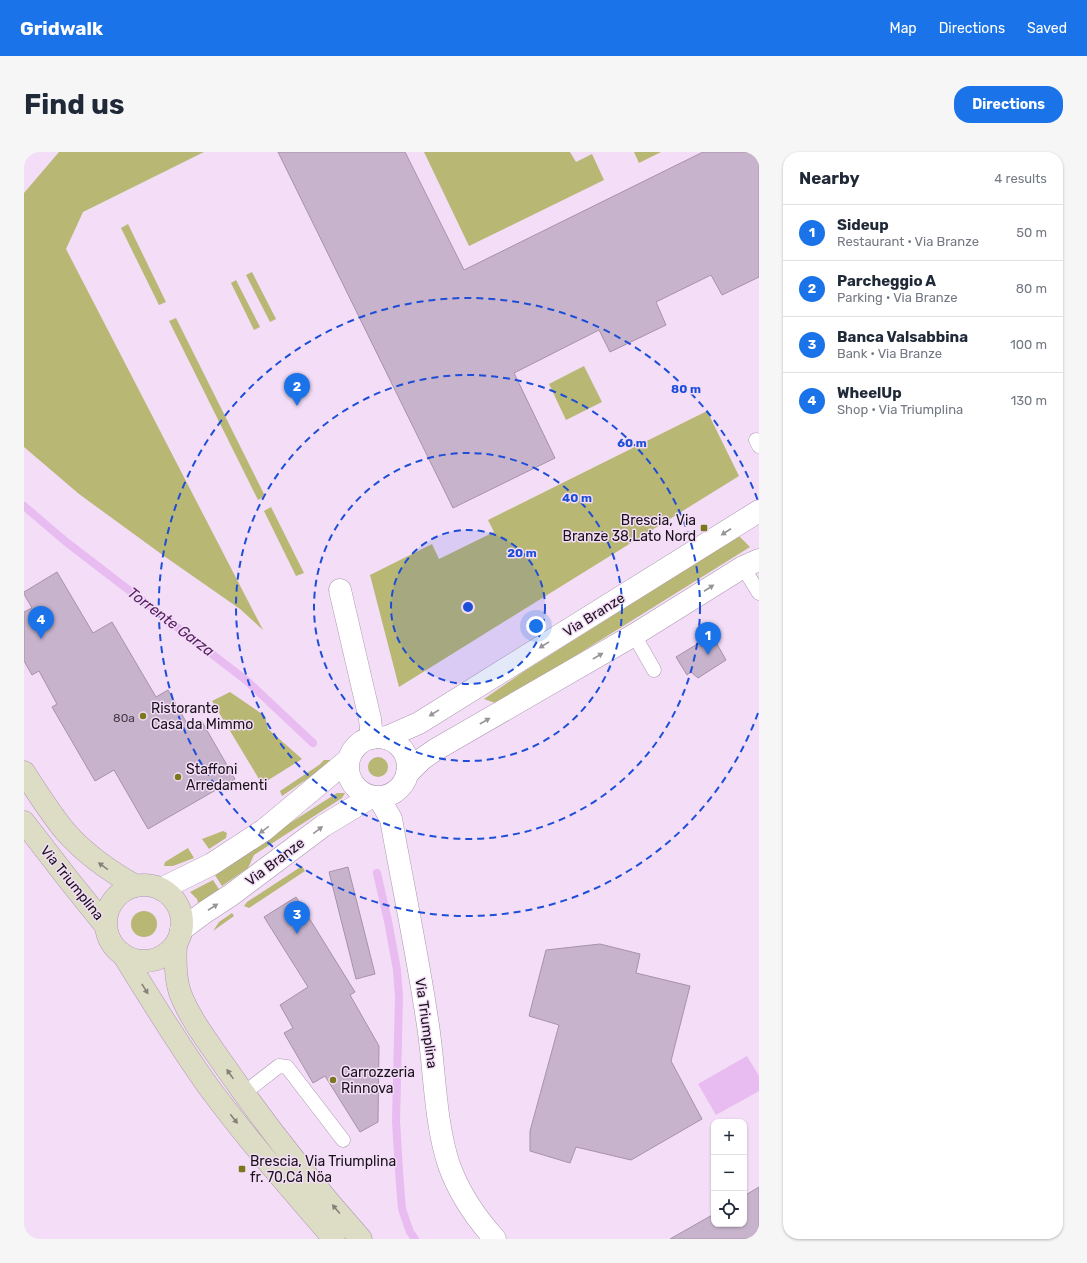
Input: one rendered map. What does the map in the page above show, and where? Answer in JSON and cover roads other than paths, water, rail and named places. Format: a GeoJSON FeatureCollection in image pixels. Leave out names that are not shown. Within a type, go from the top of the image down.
{"type":"FeatureCollection","features":[{"type":"Feature","properties":{"kind":"main road","name":"Via Triumplina"},"geometry":{"type":"LineString","coordinates":[[24,772],[61,825],[77,844],[104,867],[136,886]]}},
{"type":"Feature","properties":{"kind":"main road","name":"Via Triumplina"},"geometry":{"type":"LineString","coordinates":[[24,822],[106,925]]}},
{"type":"Feature","properties":{"kind":"main road","name":"Via Triumplina"},"geometry":{"type":"LineString","coordinates":[[161,889],[153,886],[136,886],[122,892],[111,903],[108,910],[106,925],[110,943],[124,956],[135,961],[146,962],[157,959],[168,953],[178,937]]}},
{"type":"Feature","properties":{"kind":"main road"},"geometry":{"type":"LineString","coordinates":[[161,889],[168,893],[178,906],[181,914],[175,960],[176,975],[180,991],[192,1018],[244,1093],[312,1181],[361,1239]]}},
{"type":"Feature","properties":{"kind":"main road","name":"Via Triumplina"},"geometry":{"type":"LineString","coordinates":[[124,956],[180,1047],[209,1087],[260,1153],[334,1239]]}},
{"type":"Feature","properties":{"kind":"street","name":"Via Branze"},"geometry":{"type":"LineString","coordinates":[[161,889],[212,864],[264,830],[348,760],[354,748],[365,740],[378,738],[419,723],[759,511]]}},
{"type":"Feature","properties":{"kind":"street","name":"Via Branze"},"geometry":{"type":"LineString","coordinates":[[178,937],[205,912],[231,895],[323,826],[375,797],[387,796],[394,793],[405,782],[407,774],[435,750],[634,635],[751,564]]}},
{"type":"Feature","properties":{"kind":"street"},"geometry":{"type":"LineString","coordinates":[[340,590],[370,719],[378,738],[392,741],[403,751],[407,762],[407,774]]}},
{"type":"Feature","properties":{"kind":"street"},"geometry":{"type":"LineString","coordinates":[[348,760],[349,776],[352,783],[364,794],[375,797]]}},
{"type":"Feature","properties":{"kind":"street","name":"Via Triumplina"},"geometry":{"type":"LineString","coordinates":[[375,797],[391,819],[427,1020],[439,1117],[449,1165],[471,1210],[496,1239]]}},
{"type":"Feature","properties":{"kind":"lane"},"geometry":{"type":"LineString","coordinates":[[751,564],[759,592]]}},
{"type":"Feature","properties":{"kind":"lane"},"geometry":{"type":"LineString","coordinates":[[634,635],[654,670]]}},
{"type":"Feature","properties":{"kind":"lane"},"geometry":{"type":"LineString","coordinates":[[244,1093],[279,1066],[287,1067],[343,1140]]}},
{"type":"Feature","properties":{"kind":"waterway","name":"Torrente Garza"},"geometry":{"type":"LineString","coordinates":[[24,506],[65,541],[247,681],[313,743]]}},
{"type":"Feature","properties":{"kind":"waterway","name":"Torrente Garza"},"geometry":{"type":"LineString","coordinates":[[377,873],[397,970],[399,997],[396,1121],[399,1171],[402,1209],[410,1232],[415,1239]]}},
{"type":"Feature","properties":{"kind":"place","name":"Parcheggio A"},"geometry":{"type":"Point","coordinates":[297,406]}},
{"type":"Feature","properties":{"kind":"place","name":"Brescia, Via Branze 38,Lato Nord"},"geometry":{"type":"Point","coordinates":[704,528]}},
{"type":"Feature","properties":{"kind":"place","name":"WheelUp"},"geometry":{"type":"Point","coordinates":[41,639]}},
{"type":"Feature","properties":{"kind":"place","name":"Sideup"},"geometry":{"type":"Point","coordinates":[708,655]}},
{"type":"Feature","properties":{"kind":"place","name":"Ristorante Casa da Mimmo"},"geometry":{"type":"Point","coordinates":[143,716]}},
{"type":"Feature","properties":{"kind":"place","name":"Staffoni Arredamenti"},"geometry":{"type":"Point","coordinates":[178,777]}},
{"type":"Feature","properties":{"kind":"place","name":"Banca Valsabbina"},"geometry":{"type":"Point","coordinates":[297,934]}},
{"type":"Feature","properties":{"kind":"place","name":"Carrozzeria Rinnova"},"geometry":{"type":"Point","coordinates":[333,1080]}},
{"type":"Feature","properties":{"kind":"place","name":"Brescia, Via Triumplina fr. 70,Cá Nöa"},"geometry":{"type":"Point","coordinates":[242,1169]}}]}
